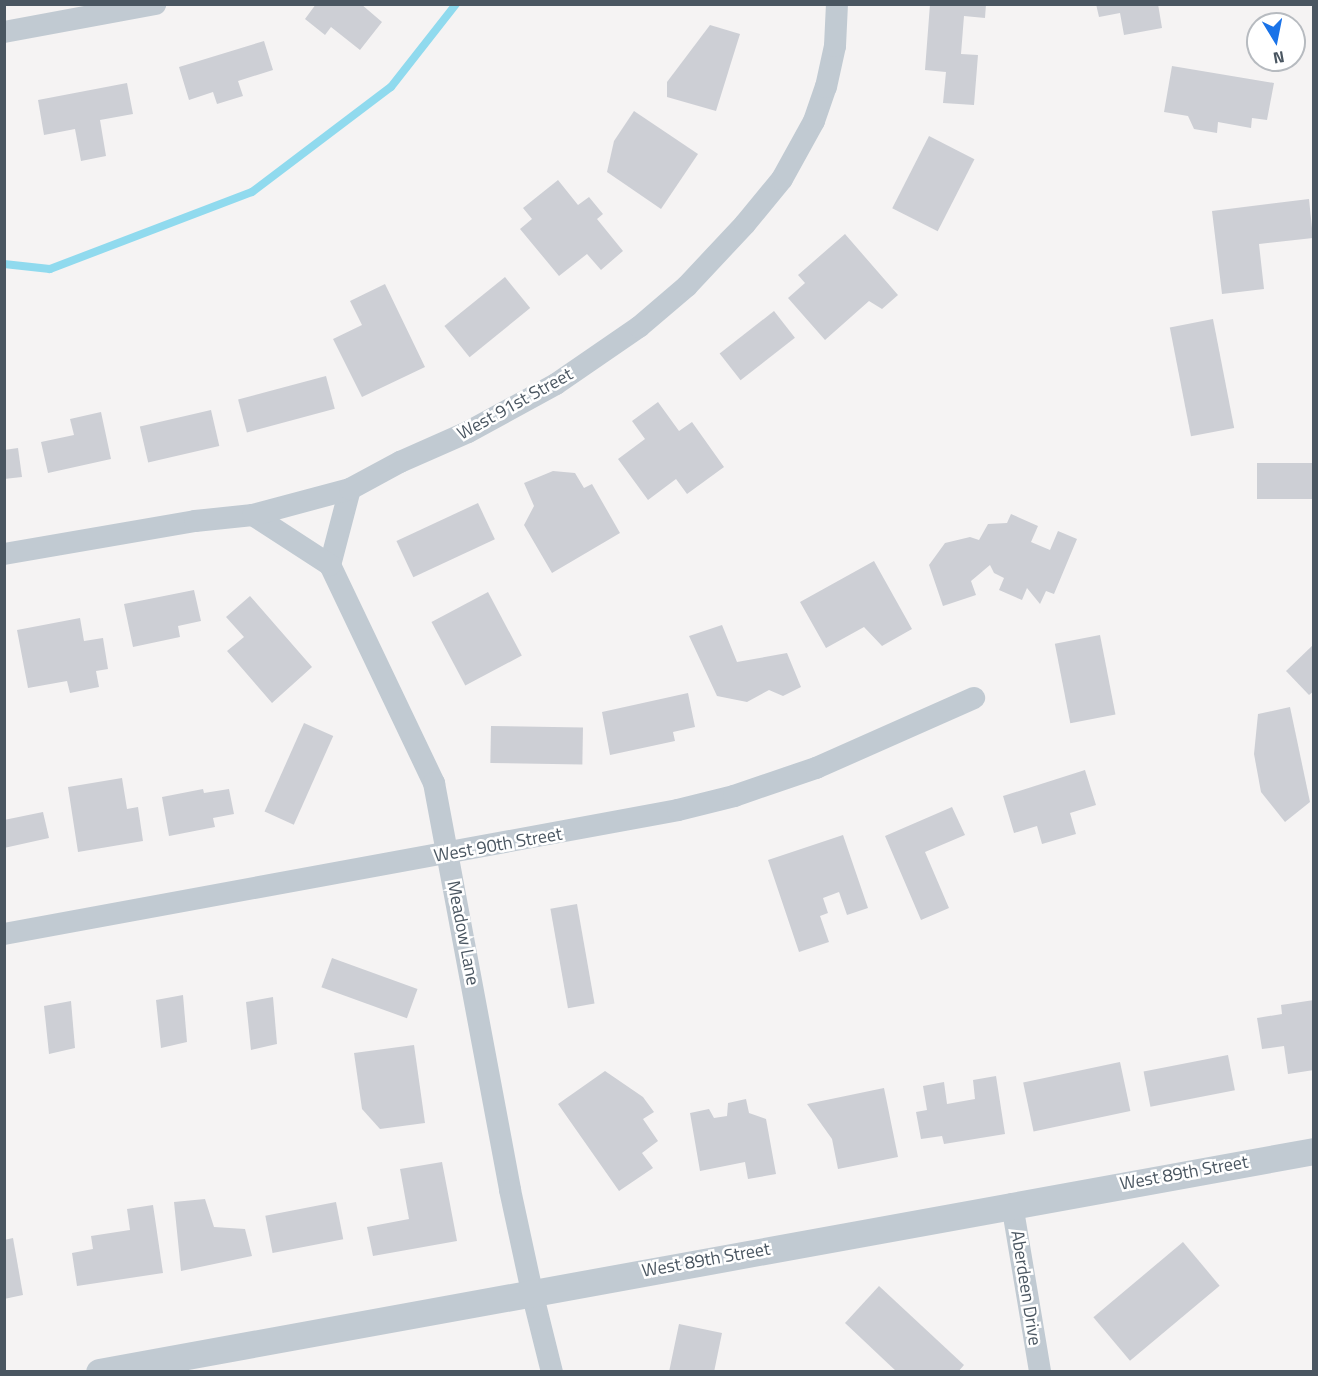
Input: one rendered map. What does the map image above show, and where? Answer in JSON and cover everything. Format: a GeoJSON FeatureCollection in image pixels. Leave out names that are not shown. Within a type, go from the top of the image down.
{"type":"FeatureCollection","features":[{"type":"Feature","properties":{"kind":"street"},"geometry":{"type":"LineString","coordinates":[[4,32],[155,4]]}},
{"type":"Feature","properties":{"kind":"street","name":"West 91st Street"},"geometry":{"type":"LineString","coordinates":[[4,554],[195,521],[253,515],[350,489],[400,462],[468,432],[555,384],[639,327],[687,286],[746,224],[782,179],[814,121],[826,87],[835,46],[837,4]]}},
{"type":"Feature","properties":{"kind":"street"},"geometry":{"type":"LineString","coordinates":[[253,515],[330,565],[350,489]]}},
{"type":"Feature","properties":{"kind":"street","name":"Meadow Lane"},"geometry":{"type":"LineString","coordinates":[[330,565],[434,783],[531,1292],[552,1371]]}},
{"type":"Feature","properties":{"kind":"street","name":"West 90th Street"},"geometry":{"type":"LineString","coordinates":[[4,934],[666,813],[734,796],[816,768],[974,698]]}},
{"type":"Feature","properties":{"kind":"street","name":"West 89th Street"},"geometry":{"type":"LineString","coordinates":[[99,1371],[1314,1151]]}},
{"type":"Feature","properties":{"kind":"street","name":"Aberdeen Drive"},"geometry":{"type":"LineString","coordinates":[[1012,1204],[1040,1371]]}},
{"type":"Feature","properties":{"kind":"building"},"geometry":{"type":"Polygon","coordinates":[[[316,4],[361,4],[382,22],[360,50],[331,27],[325,35],[305,19],[316,4]]]}},
{"type":"Feature","properties":{"kind":"building"},"geometry":{"type":"Polygon","coordinates":[[[930,4],[986,4],[985,18],[964,16],[961,54],[978,55],[974,105],[943,103],[946,72],[925,70],[930,4]]]}},
{"type":"Feature","properties":{"kind":"building"},"geometry":{"type":"Polygon","coordinates":[[[1096,4],[1158,4],[1162,28],[1124,35],[1120,13],[1099,17],[1096,4]]]}},
{"type":"Feature","properties":{"kind":"building"},"geometry":{"type":"Polygon","coordinates":[[[710,25],[740,34],[716,111],[667,97],[667,82],[710,25]]]}},
{"type":"Feature","properties":{"kind":"building"},"geometry":{"type":"Polygon","coordinates":[[[264,41],[273,70],[238,81],[243,96],[217,104],[213,92],[189,100],[179,67],[264,41]]]}},
{"type":"Feature","properties":{"kind":"building"},"geometry":{"type":"Polygon","coordinates":[[[1172,66],[1274,83],[1267,120],[1252,118],[1251,128],[1218,122],[1217,133],[1194,129],[1188,116],[1164,112],[1172,66]]]}},
{"type":"Feature","properties":{"kind":"building"},"geometry":{"type":"Polygon","coordinates":[[[127,83],[133,114],[100,120],[106,156],[81,161],[75,129],[44,135],[38,100],[127,83]]]}},
{"type":"Feature","properties":{"kind":"building"},"geometry":{"type":"Polygon","coordinates":[[[634,111],[698,154],[661,209],[607,172],[614,141],[634,111]]]}},
{"type":"Feature","properties":{"kind":"building"},"geometry":{"type":"Polygon","coordinates":[[[929,136],[974,159],[938,231],[892,208],[929,136]]]}},
{"type":"Feature","properties":{"kind":"building"},"geometry":{"type":"Polygon","coordinates":[[[558,180],[578,205],[589,197],[603,214],[597,219],[623,251],[601,270],[587,254],[559,276],[520,229],[532,219],[523,208],[558,180]]]}},
{"type":"Feature","properties":{"kind":"building"},"geometry":{"type":"Polygon","coordinates":[[[1309,199],[1313,238],[1259,244],[1264,289],[1222,294],[1212,211],[1309,199]]]}},
{"type":"Feature","properties":{"kind":"building"},"geometry":{"type":"Polygon","coordinates":[[[845,234],[898,295],[882,309],[869,301],[825,340],[788,298],[805,283],[798,275],[845,234]]]}},
{"type":"Feature","properties":{"kind":"building"},"geometry":{"type":"Polygon","coordinates":[[[505,277],[530,308],[470,357],[444,326],[505,277]]]}},
{"type":"Feature","properties":{"kind":"building"},"geometry":{"type":"Polygon","coordinates":[[[385,284],[425,367],[362,397],[333,339],[362,325],[350,301],[385,284]]]}},
{"type":"Feature","properties":{"kind":"building"},"geometry":{"type":"Polygon","coordinates":[[[774,311],[795,338],[741,380],[720,353],[774,311]]]}},
{"type":"Feature","properties":{"kind":"building"},"geometry":{"type":"Polygon","coordinates":[[[1213,319],[1234,428],[1191,436],[1170,327],[1213,319]]]}},
{"type":"Feature","properties":{"kind":"building"},"geometry":{"type":"Polygon","coordinates":[[[326,376],[335,409],[247,432],[238,400],[326,376]]]}},
{"type":"Feature","properties":{"kind":"building"},"geometry":{"type":"Polygon","coordinates":[[[658,402],[679,431],[692,422],[724,467],[687,494],[676,479],[648,500],[618,459],[645,439],[632,421],[658,402]]]}},
{"type":"Feature","properties":{"kind":"building"},"geometry":{"type":"Polygon","coordinates":[[[211,410],[219,446],[148,462],[140,426],[211,410]]]}},
{"type":"Feature","properties":{"kind":"building"},"geometry":{"type":"Polygon","coordinates":[[[101,412],[111,459],[48,473],[41,442],[74,435],[70,419],[101,412]]]}},
{"type":"Feature","properties":{"kind":"building"},"geometry":{"type":"Polygon","coordinates":[[[18,448],[22,477],[4,479],[4,450],[18,448]]]}},
{"type":"Feature","properties":{"kind":"building"},"geometry":{"type":"Polygon","coordinates":[[[1257,463],[1314,463],[1314,499],[1257,499],[1257,463]]]}},
{"type":"Feature","properties":{"kind":"building"},"geometry":{"type":"Polygon","coordinates":[[[553,471],[575,473],[584,488],[592,484],[620,533],[552,573],[524,525],[534,506],[524,483],[553,471]]]}},
{"type":"Feature","properties":{"kind":"building"},"geometry":{"type":"Polygon","coordinates":[[[478,503],[495,539],[413,577],[396,541],[478,503]]]}},
{"type":"Feature","properties":{"kind":"building"},"geometry":{"type":"Polygon","coordinates":[[[1011,514],[1038,526],[1031,542],[1050,550],[1058,531],[1077,539],[1054,594],[1046,591],[1040,604],[1027,588],[1022,600],[999,590],[1004,578],[994,573],[990,565],[971,581],[976,595],[943,606],[929,565],[945,543],[970,537],[979,540],[988,524],[1007,523],[1011,514]]]}},
{"type":"Feature","properties":{"kind":"building"},"geometry":{"type":"Polygon","coordinates":[[[874,561],[912,629],[882,646],[864,627],[826,648],[800,602],[874,561]]]}},
{"type":"Feature","properties":{"kind":"building"},"geometry":{"type":"Polygon","coordinates":[[[194,590],[201,621],[178,626],[180,637],[133,647],[124,604],[194,590]]]}},
{"type":"Feature","properties":{"kind":"building"},"geometry":{"type":"Polygon","coordinates":[[[488,592],[522,656],[465,686],[431,622],[488,592]]]}},
{"type":"Feature","properties":{"kind":"building"},"geometry":{"type":"Polygon","coordinates":[[[250,596],[312,667],[272,703],[227,651],[244,637],[226,617],[250,596]]]}},
{"type":"Feature","properties":{"kind":"building"},"geometry":{"type":"Polygon","coordinates":[[[80,618],[84,641],[103,638],[108,669],[96,671],[99,687],[70,693],[67,681],[28,688],[17,630],[80,618]]]}},
{"type":"Feature","properties":{"kind":"building"},"geometry":{"type":"Polygon","coordinates":[[[722,625],[737,662],[787,653],[801,687],[783,696],[769,690],[747,702],[717,696],[689,636],[722,625]]]}},
{"type":"Feature","properties":{"kind":"building"},"geometry":{"type":"Polygon","coordinates":[[[1100,635],[1115,715],[1070,723],[1055,644],[1100,635]]]}},
{"type":"Feature","properties":{"kind":"building"},"geometry":{"type":"Polygon","coordinates":[[[1314,644],[1314,691],[1309,695],[1286,671],[1314,644]]]}},
{"type":"Feature","properties":{"kind":"building"},"geometry":{"type":"Polygon","coordinates":[[[688,693],[695,727],[673,732],[675,741],[610,755],[602,712],[688,693]]]}},
{"type":"Feature","properties":{"kind":"building"},"geometry":{"type":"Polygon","coordinates":[[[1290,707],[1310,802],[1285,822],[1261,792],[1254,754],[1258,714],[1290,707]]]}},
{"type":"Feature","properties":{"kind":"building"},"geometry":{"type":"Polygon","coordinates":[[[304,723],[333,736],[294,825],[265,812],[304,723]]]}},
{"type":"Feature","properties":{"kind":"building"},"geometry":{"type":"Polygon","coordinates":[[[491,726],[583,728],[582,765],[490,763],[491,726]]]}},
{"type":"Feature","properties":{"kind":"building"},"geometry":{"type":"Polygon","coordinates":[[[1085,770],[1096,805],[1070,813],[1076,834],[1042,844],[1037,826],[1014,833],[1003,796],[1085,770]]]}},
{"type":"Feature","properties":{"kind":"building"},"geometry":{"type":"Polygon","coordinates":[[[122,778],[127,809],[138,807],[143,841],[78,852],[68,787],[122,778]]]}},
{"type":"Feature","properties":{"kind":"building"},"geometry":{"type":"Polygon","coordinates":[[[203,789],[204,793],[229,789],[234,814],[213,818],[215,827],[169,836],[162,797],[203,789]]]}},
{"type":"Feature","properties":{"kind":"building"},"geometry":{"type":"Polygon","coordinates":[[[952,807],[965,835],[925,852],[949,908],[921,920],[885,836],[952,807]]]}},
{"type":"Feature","properties":{"kind":"building"},"geometry":{"type":"Polygon","coordinates":[[[43,812],[49,838],[4,848],[4,820],[43,812]]]}},
{"type":"Feature","properties":{"kind":"building"},"geometry":{"type":"Polygon","coordinates":[[[843,835],[868,908],[847,915],[839,892],[823,898],[828,913],[820,916],[829,942],[799,952],[768,860],[843,835]]]}},
{"type":"Feature","properties":{"kind":"building"},"geometry":{"type":"Polygon","coordinates":[[[577,904],[595,1003],[568,1008],[550,909],[577,904]]]}},
{"type":"Feature","properties":{"kind":"building"},"geometry":{"type":"Polygon","coordinates":[[[332,958],[418,989],[407,1018],[321,987],[332,958]]]}},
{"type":"Feature","properties":{"kind":"building"},"geometry":{"type":"Polygon","coordinates":[[[183,995],[187,1042],[161,1048],[156,1000],[183,995]]]}},
{"type":"Feature","properties":{"kind":"building"},"geometry":{"type":"Polygon","coordinates":[[[273,997],[277,1044],[251,1050],[246,1002],[273,997]]]}},
{"type":"Feature","properties":{"kind":"building"},"geometry":{"type":"Polygon","coordinates":[[[1314,1000],[1314,1070],[1288,1074],[1284,1046],[1262,1049],[1257,1018],[1282,1014],[1281,1005],[1314,1000]]]}},
{"type":"Feature","properties":{"kind":"building"},"geometry":{"type":"Polygon","coordinates":[[[71,1001],[75,1048],[49,1054],[44,1006],[71,1001]]]}},
{"type":"Feature","properties":{"kind":"building"},"geometry":{"type":"Polygon","coordinates":[[[414,1045],[425,1123],[380,1129],[362,1109],[354,1053],[414,1045]]]}},
{"type":"Feature","properties":{"kind":"building"},"geometry":{"type":"Polygon","coordinates":[[[1228,1055],[1235,1090],[1150,1107],[1144,1071],[1228,1055]]]}},
{"type":"Feature","properties":{"kind":"building"},"geometry":{"type":"Polygon","coordinates":[[[1120,1062],[1130,1111],[1034,1131],[1023,1083],[1120,1062]]]}},
{"type":"Feature","properties":{"kind":"building"},"geometry":{"type":"Polygon","coordinates":[[[605,1071],[643,1097],[654,1112],[643,1119],[658,1141],[642,1153],[653,1168],[619,1191],[558,1104],[605,1071]]]}},
{"type":"Feature","properties":{"kind":"building"},"geometry":{"type":"Polygon","coordinates":[[[996,1076],[1005,1134],[944,1144],[942,1136],[921,1139],[916,1112],[927,1110],[923,1086],[944,1082],[947,1104],[975,1099],[973,1080],[996,1076]]]}},
{"type":"Feature","properties":{"kind":"building"},"geometry":{"type":"Polygon","coordinates":[[[884,1088],[898,1157],[838,1169],[832,1139],[807,1104],[884,1088]]]}},
{"type":"Feature","properties":{"kind":"building"},"geometry":{"type":"Polygon","coordinates":[[[746,1099],[749,1113],[766,1119],[776,1174],[748,1179],[745,1162],[700,1171],[690,1113],[709,1109],[714,1118],[727,1116],[728,1103],[746,1099]]]}},
{"type":"Feature","properties":{"kind":"building"},"geometry":{"type":"Polygon","coordinates":[[[442,1162],[457,1241],[373,1256],[367,1227],[409,1219],[400,1169],[442,1162]]]}},
{"type":"Feature","properties":{"kind":"building"},"geometry":{"type":"Polygon","coordinates":[[[205,1199],[214,1227],[245,1229],[252,1256],[181,1271],[174,1202],[205,1199]]]}},
{"type":"Feature","properties":{"kind":"building"},"geometry":{"type":"Polygon","coordinates":[[[336,1202],[343,1239],[273,1253],[265,1216],[336,1202]]]}},
{"type":"Feature","properties":{"kind":"building"},"geometry":{"type":"Polygon","coordinates":[[[153,1205],[163,1273],[77,1286],[72,1253],[93,1249],[91,1236],[130,1230],[127,1209],[153,1205]]]}},
{"type":"Feature","properties":{"kind":"building"},"geometry":{"type":"Polygon","coordinates":[[[13,1238],[23,1295],[4,1299],[4,1240],[13,1238]]]}},
{"type":"Feature","properties":{"kind":"building"},"geometry":{"type":"Polygon","coordinates":[[[1183,1242],[1220,1286],[1130,1361],[1093,1317],[1183,1242]]]}},
{"type":"Feature","properties":{"kind":"building"},"geometry":{"type":"Polygon","coordinates":[[[879,1286],[964,1365],[958,1372],[897,1372],[845,1323],[879,1286]]]}},
{"type":"Feature","properties":{"kind":"building"},"geometry":{"type":"Polygon","coordinates":[[[679,1324],[722,1333],[714,1372],[669,1372],[679,1324]]]}},
{"type":"Feature","properties":{"kind":"waterway"},"geometry":{"type":"LineString","coordinates":[[4,264],[50,269],[252,192],[391,87],[456,4]]}}]}
